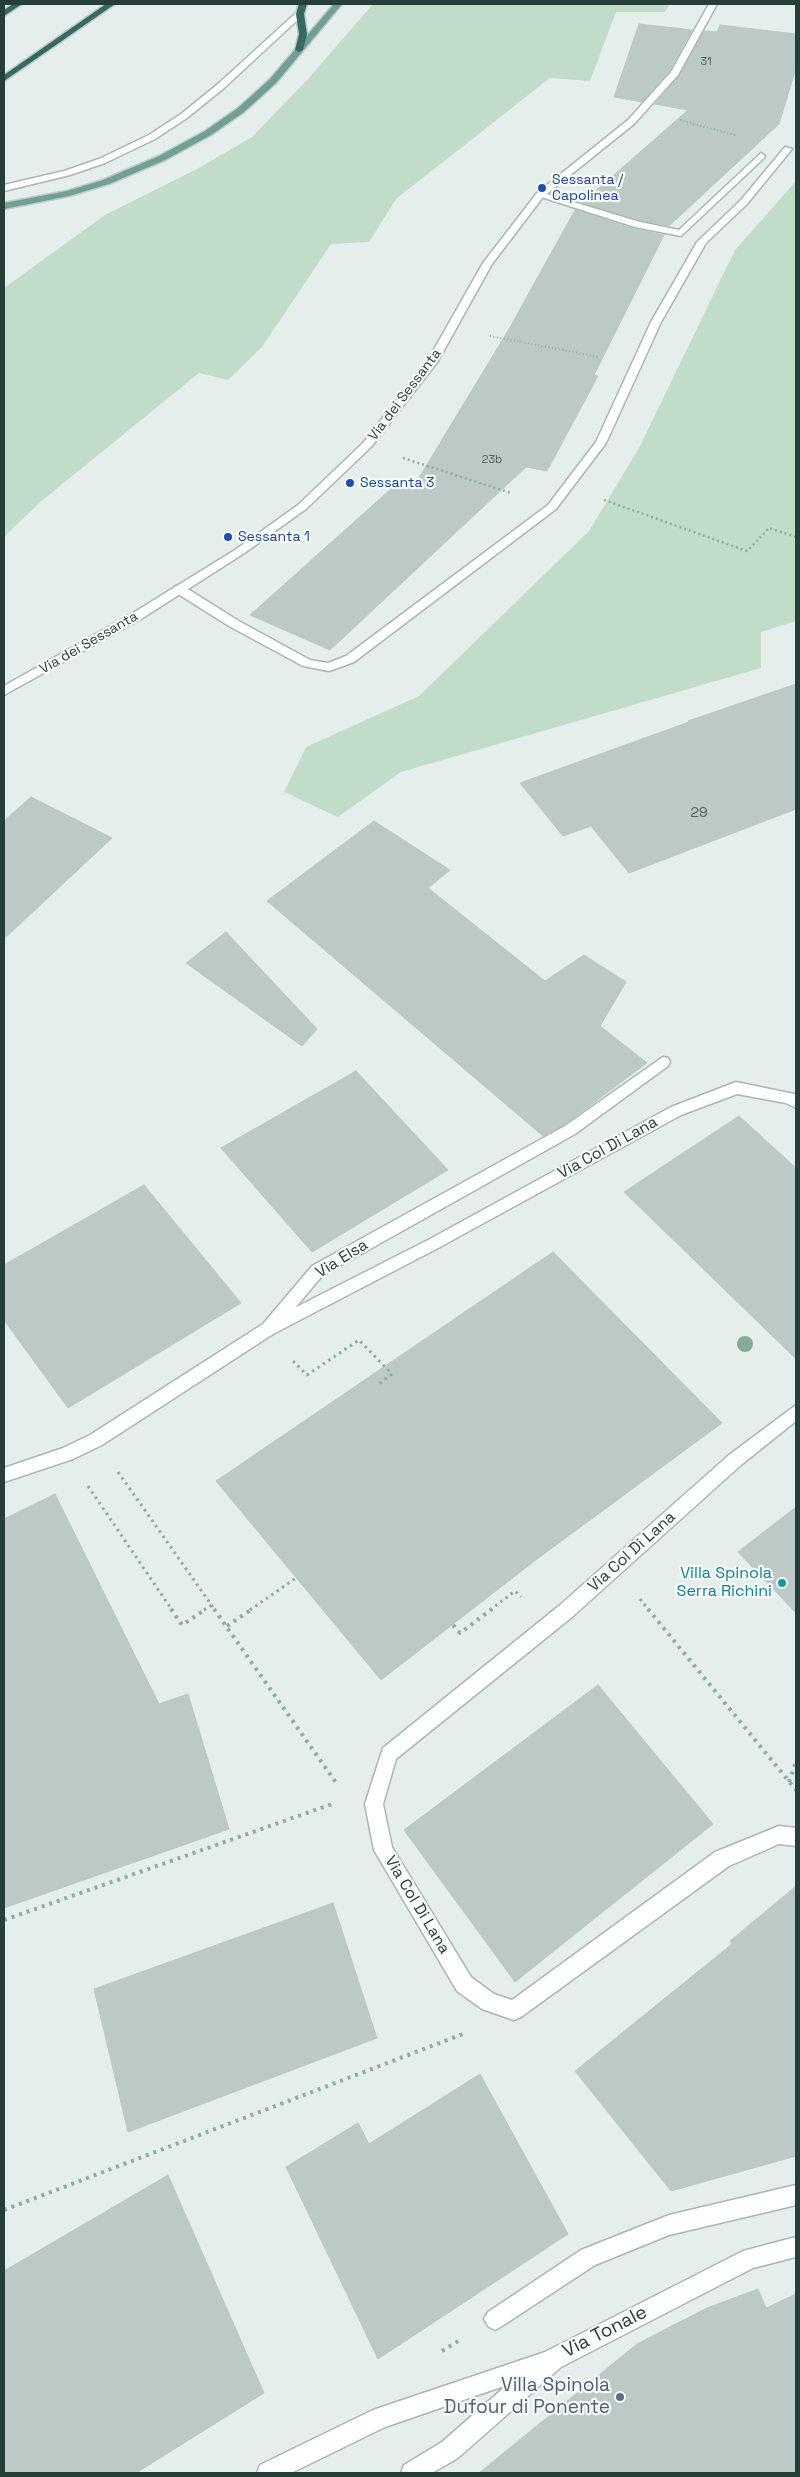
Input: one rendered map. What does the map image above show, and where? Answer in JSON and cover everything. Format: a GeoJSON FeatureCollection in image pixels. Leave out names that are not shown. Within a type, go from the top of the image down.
{"type":"FeatureCollection","features":[{"type":"Feature","properties":{"kind":"highway"},"geometry":{"type":"LineString","coordinates":[[4,79],[110,4]]}},
{"type":"Feature","properties":{"kind":"highway"},"geometry":{"type":"LineString","coordinates":[[299,50],[303,34],[300,14],[303,4]]}},
{"type":"Feature","properties":{"kind":"highway"},"geometry":{"type":"LineString","coordinates":[[4,14],[11,7]]}},
{"type":"Feature","properties":{"kind":"main road"},"geometry":{"type":"LineString","coordinates":[[4,206],[69,193],[106,182],[162,158],[208,133],[241,110],[266,87],[338,4]]}},
{"type":"Feature","properties":{"kind":"street","name":"Via dei Sessanta"},"geometry":{"type":"LineString","coordinates":[[4,691],[137,616],[239,552],[302,507],[367,445],[433,361],[488,263],[540,195],[631,122],[642,110],[675,73],[713,4]]}},
{"type":"Feature","properties":{"kind":"street"},"geometry":{"type":"LineString","coordinates":[[4,188],[67,173],[102,161],[152,137],[184,116],[221,86],[300,14]]}},
{"type":"Feature","properties":{"kind":"street"},"geometry":{"type":"LineString","coordinates":[[179,589],[233,623],[307,663],[329,667],[350,659],[552,507],[601,443],[656,322],[702,242],[744,202],[788,149]]}},
{"type":"Feature","properties":{"kind":"street"},"geometry":{"type":"LineString","coordinates":[[540,195],[638,225],[681,233],[761,156]]}},
{"type":"Feature","properties":{"kind":"street","name":"Via Elsa"},"geometry":{"type":"LineString","coordinates":[[4,1475],[67,1454],[96,1440],[268,1329],[317,1271],[504,1165],[570,1130],[663,1062]]}},
{"type":"Feature","properties":{"kind":"street","name":"Via Col Di Lana"},"geometry":{"type":"LineString","coordinates":[[268,1329],[435,1243],[676,1111],[736,1088],[789,1098],[796,1102]]}},
{"type":"Feature","properties":{"kind":"street","name":"Via Col Di Lana"},"geometry":{"type":"LineString","coordinates":[[514,2010],[489,2002],[464,1984],[383,1850],[374,1804],[390,1754],[566,1611],[735,1460],[796,1412]]}},
{"type":"Feature","properties":{"kind":"street"},"geometry":{"type":"LineString","coordinates":[[514,2010],[722,1859],[779,1835],[796,1837]]}},
{"type":"Feature","properties":{"kind":"street"},"geometry":{"type":"LineString","coordinates":[[495,2319],[588,2257],[669,2225],[796,2195]]}},
{"type":"Feature","properties":{"kind":"street","name":"Via Tonale"},"geometry":{"type":"LineString","coordinates":[[412,2473],[450,2450],[553,2359],[750,2258],[796,2247]]}},
{"type":"Feature","properties":{"kind":"street"},"geometry":{"type":"LineString","coordinates":[[268,2473],[381,2418],[553,2359]]}},
{"type":"Feature","properties":{"kind":"path"},"geometry":{"type":"LineString","coordinates":[[642,110],[788,149]]}},
{"type":"Feature","properties":{"kind":"path"},"geometry":{"type":"LineString","coordinates":[[451,329],[636,364]]}},
{"type":"Feature","properties":{"kind":"path"},"geometry":{"type":"LineString","coordinates":[[367,445],[552,507],[587,515],[604,500],[747,551],[769,528],[796,537]]}},
{"type":"Feature","properties":{"kind":"path"},"geometry":{"type":"LineString","coordinates":[[290,1357],[307,1375],[359,1340],[392,1374],[378,1385]]}},
{"type":"Feature","properties":{"kind":"path"},"geometry":{"type":"LineString","coordinates":[[96,1440],[342,1791]]}},
{"type":"Feature","properties":{"kind":"path"},"geometry":{"type":"LineString","coordinates":[[67,1454],[182,1625],[212,1605]]}},
{"type":"Feature","properties":{"kind":"path"},"geometry":{"type":"LineString","coordinates":[[614,1568],[796,1790]]}},
{"type":"Feature","properties":{"kind":"path"},"geometry":{"type":"LineString","coordinates":[[226,1626],[296,1578]]}},
{"type":"Feature","properties":{"kind":"path"},"geometry":{"type":"LineString","coordinates":[[789,1782],[796,1762]]}},
{"type":"Feature","properties":{"kind":"path"},"geometry":{"type":"LineString","coordinates":[[4,1920],[338,1802]]}},
{"type":"Feature","properties":{"kind":"path"},"geometry":{"type":"LineString","coordinates":[[4,2210],[461,2035],[514,2010]]}},
{"type":"Feature","properties":{"kind":"green space"},"geometry":{"type":"Polygon","coordinates":[[[373,4],[670,4],[665,12],[616,12],[590,81],[550,78],[396,199],[369,242],[331,244],[262,347],[228,380],[199,373],[39,503],[4,537],[4,288],[105,215],[197,169],[252,137],[308,79],[373,4]]]}},
{"type":"Feature","properties":{"kind":"green space"},"geometry":{"type":"Polygon","coordinates":[[[796,181],[796,621],[761,632],[761,668],[401,772],[338,817],[284,792],[306,747],[419,696],[589,531],[639,448],[735,250],[796,181]]]}},
{"type":"Feature","properties":{"kind":"building"},"geometry":{"type":"Polygon","coordinates":[[[639,24],[692,30],[669,71],[642,102],[614,97],[639,24]]]}},
{"type":"Feature","properties":{"kind":"building"},"geometry":{"type":"Polygon","coordinates":[[[720,25],[796,34],[796,68],[779,124],[669,226],[640,220],[582,203],[688,110],[655,104],[679,76],[704,31],[717,32],[720,25]]]}},
{"type":"Feature","properties":{"kind":"building"},"geometry":{"type":"Polygon","coordinates":[[[575,210],[634,229],[664,235],[594,375],[598,376],[547,471],[526,467],[330,650],[250,615],[401,480],[414,486],[509,329],[575,210]]]}},
{"type":"Feature","properties":{"kind":"building"},"geometry":{"type":"Polygon","coordinates":[[[796,684],[796,809],[629,873],[591,826],[563,836],[520,783],[688,721],[796,684]]]}},
{"type":"Feature","properties":{"kind":"building"},"geometry":{"type":"Polygon","coordinates":[[[31,797],[112,838],[4,939],[4,821],[31,797]]]}},
{"type":"Feature","properties":{"kind":"building"},"geometry":{"type":"Polygon","coordinates":[[[374,821],[450,870],[428,888],[545,981],[584,955],[626,982],[600,1026],[647,1063],[562,1126],[543,1136],[267,901],[374,821]]]}},
{"type":"Feature","properties":{"kind":"building"},"geometry":{"type":"Polygon","coordinates":[[[226,932],[317,1029],[302,1046],[186,963],[226,932]]]}},
{"type":"Feature","properties":{"kind":"building"},"geometry":{"type":"Polygon","coordinates":[[[356,1071],[448,1170],[312,1252],[221,1148],[356,1071]]]}},
{"type":"Feature","properties":{"kind":"building"},"geometry":{"type":"Polygon","coordinates":[[[739,1116],[796,1168],[796,1359],[624,1192],[739,1116]]]}},
{"type":"Feature","properties":{"kind":"building"},"geometry":{"type":"Polygon","coordinates":[[[144,1185],[241,1303],[68,1408],[4,1320],[4,1265],[144,1185]]]}},
{"type":"Feature","properties":{"kind":"building"},"geometry":{"type":"Polygon","coordinates":[[[553,1252],[722,1423],[537,1559],[381,1680],[216,1481],[553,1252]]]}},
{"type":"Feature","properties":{"kind":"building"},"geometry":{"type":"Polygon","coordinates":[[[55,1494],[159,1704],[188,1694],[229,1829],[4,1908],[4,1519],[55,1494]]]}},
{"type":"Feature","properties":{"kind":"building","name":"Villa Spinola Serra Richini"},"geometry":{"type":"Polygon","coordinates":[[[796,1507],[796,1613],[738,1552],[796,1507]]]}},
{"type":"Feature","properties":{"kind":"building"},"geometry":{"type":"Polygon","coordinates":[[[598,1685],[713,1824],[515,1982],[404,1830],[598,1685]]]}},
{"type":"Feature","properties":{"kind":"building"},"geometry":{"type":"Polygon","coordinates":[[[796,1886],[796,2156],[671,2191],[575,2071],[732,1944],[730,1941],[796,1886]]]}},
{"type":"Feature","properties":{"kind":"building"},"geometry":{"type":"Polygon","coordinates":[[[333,1903],[377,2038],[128,2132],[94,1989],[333,1903]]]}},
{"type":"Feature","properties":{"kind":"building"},"geometry":{"type":"Polygon","coordinates":[[[480,2074],[568,2234],[378,2359],[286,2167],[358,2123],[369,2144],[480,2074]]]}},
{"type":"Feature","properties":{"kind":"building"},"geometry":{"type":"Polygon","coordinates":[[[168,2175],[264,2393],[136,2473],[4,2473],[4,2271],[168,2175]]]}},
{"type":"Feature","properties":{"kind":"building"},"geometry":{"type":"Polygon","coordinates":[[[758,2289],[766,2308],[796,2294],[796,2473],[479,2473],[637,2344],[707,2308],[758,2289]]]}},
{"type":"Feature","properties":{"kind":"place","name":"Sessanta / Capolinea"},"geometry":{"type":"Point","coordinates":[542,188]}},
{"type":"Feature","properties":{"kind":"place","name":"Sessanta 3"},"geometry":{"type":"Point","coordinates":[350,483]}},
{"type":"Feature","properties":{"kind":"place","name":"Sessanta 1"},"geometry":{"type":"Point","coordinates":[228,537]}},
{"type":"Feature","properties":{"kind":"place","name":"Villa Spinola Serra Richini"},"geometry":{"type":"Point","coordinates":[782,1583]}},
{"type":"Feature","properties":{"kind":"place","name":"Villa Spinola Dufour di Ponente"},"geometry":{"type":"Point","coordinates":[620,2397]}}]}
